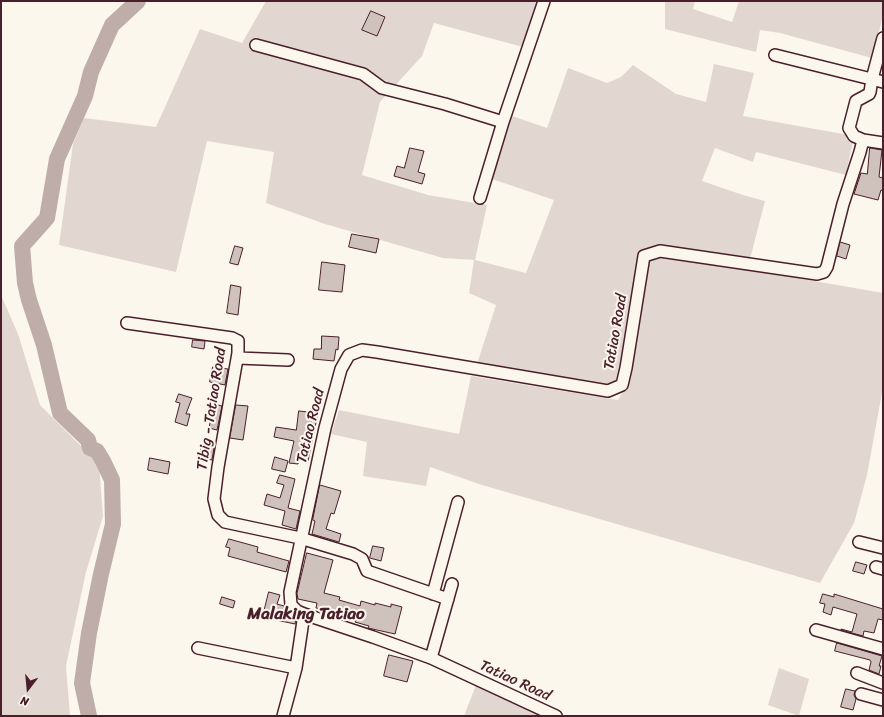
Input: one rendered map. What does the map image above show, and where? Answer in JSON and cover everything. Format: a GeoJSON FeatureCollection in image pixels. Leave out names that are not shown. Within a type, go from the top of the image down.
{"type":"FeatureCollection","features":[{"type":"Feature","properties":{"kind":"street"},"geometry":{"type":"LineString","coordinates":[[480,198],[503,122],[544,1]]}},
{"type":"Feature","properties":{"kind":"street"},"geometry":{"type":"LineString","coordinates":[[883,38],[878,80],[869,94],[856,101],[849,128],[854,136],[863,140],[883,143]]}},
{"type":"Feature","properties":{"kind":"street"},"geometry":{"type":"LineString","coordinates":[[256,45],[363,74],[382,88],[445,104],[503,122]]}},
{"type":"Feature","properties":{"kind":"street"},"geometry":{"type":"LineString","coordinates":[[775,55],[878,80]]}},
{"type":"Feature","properties":{"kind":"street","name":"Tatiao Road"},"geometry":{"type":"LineString","coordinates":[[556,716],[431,658],[304,614],[297,611],[291,605],[290,592],[300,538],[325,428],[341,369],[349,355],[362,350],[608,390],[622,385],[644,256],[660,251],[817,274],[824,272],[827,267],[843,204],[863,140]]}},
{"type":"Feature","properties":{"kind":"street","name":"Tibig - Tatiao Road"},"geometry":{"type":"LineString","coordinates":[[127,323],[232,338],[238,342],[238,358],[219,460],[214,499],[218,514],[225,522],[300,538]]}},
{"type":"Feature","properties":{"kind":"street"},"geometry":{"type":"LineString","coordinates":[[238,358],[288,360]]}},
{"type":"Feature","properties":{"kind":"street"},"geometry":{"type":"LineString","coordinates":[[433,594],[458,502]]}},
{"type":"Feature","properties":{"kind":"street"},"geometry":{"type":"LineString","coordinates":[[300,538],[353,554],[362,559],[367,572],[448,599]]}},
{"type":"Feature","properties":{"kind":"street"},"geometry":{"type":"LineString","coordinates":[[859,542],[883,548]]}},
{"type":"Feature","properties":{"kind":"street"},"geometry":{"type":"LineString","coordinates":[[431,658],[452,584]]}},
{"type":"Feature","properties":{"kind":"street"},"geometry":{"type":"LineString","coordinates":[[283,716],[296,668],[304,614]]}},
{"type":"Feature","properties":{"kind":"street"},"geometry":{"type":"LineString","coordinates":[[816,630],[883,650]]}},
{"type":"Feature","properties":{"kind":"street"},"geometry":{"type":"LineString","coordinates":[[198,648],[296,668]]}},
{"type":"Feature","properties":{"kind":"street"},"geometry":{"type":"LineString","coordinates":[[857,673],[883,683]]}},
{"type":"Feature","properties":{"kind":"street"},"geometry":{"type":"LineString","coordinates":[[861,694],[883,700]]}},
{"type":"Feature","properties":{"kind":"shaded area"},"geometry":{"type":"Polygon","coordinates":[[[266,1],[549,1],[534,50],[434,23],[422,56],[380,102],[362,175],[428,195],[487,205],[475,260],[526,273],[554,200],[492,179],[512,116],[547,128],[568,68],[607,83],[621,77],[633,65],[676,94],[706,102],[714,64],[754,73],[743,116],[854,136],[846,175],[756,152],[753,162],[715,148],[702,181],[765,201],[750,259],[661,245],[641,252],[622,369],[616,380],[607,386],[477,364],[496,305],[469,293],[474,260],[443,258],[325,224],[266,203],[274,152],[207,141],[176,272],[59,245],[73,144],[84,118],[156,127],[200,29],[242,43],[266,1]]]}},
{"type":"Feature","properties":{"kind":"shaded area"},"geometry":{"type":"Polygon","coordinates":[[[665,1],[695,1],[693,9],[732,22],[739,1],[883,1],[883,16],[872,58],[780,33],[760,30],[756,52],[665,29],[665,1]]]}},
{"type":"Feature","properties":{"kind":"shaded area"},"geometry":{"type":"Polygon","coordinates":[[[661,257],[728,266],[883,293],[883,387],[867,475],[854,523],[820,583],[482,485],[430,467],[426,486],[363,476],[367,442],[331,434],[339,410],[459,434],[471,376],[618,400],[626,386],[649,259],[661,257]]]}},
{"type":"Feature","properties":{"kind":"shaded area"},"geometry":{"type":"Polygon","coordinates":[[[1,295],[18,334],[40,405],[99,464],[103,516],[86,572],[66,666],[70,716],[1,716],[1,295]]]}},
{"type":"Feature","properties":{"kind":"shaded area"},"geometry":{"type":"Polygon","coordinates":[[[779,668],[809,679],[799,716],[768,705],[779,668]]]}},
{"type":"Feature","properties":{"kind":"shaded area"},"geometry":{"type":"Polygon","coordinates":[[[476,685],[543,716],[464,716],[476,685]]]}},
{"type":"Feature","properties":{"kind":"building"},"geometry":{"type":"Polygon","coordinates":[[[371,11],[385,17],[377,36],[362,30],[371,11]]]}},
{"type":"Feature","properties":{"kind":"building"},"geometry":{"type":"Polygon","coordinates":[[[410,148],[424,151],[418,172],[425,174],[422,184],[394,176],[397,166],[404,168],[410,148]]]}},
{"type":"Feature","properties":{"kind":"building"},"geometry":{"type":"Polygon","coordinates":[[[870,148],[882,150],[879,177],[883,178],[883,191],[881,190],[878,200],[854,194],[861,173],[867,174],[870,148]]]}},
{"type":"Feature","properties":{"kind":"building"},"geometry":{"type":"Polygon","coordinates":[[[352,234],[379,239],[376,253],[349,247],[352,234]]]}},
{"type":"Feature","properties":{"kind":"building"},"geometry":{"type":"Polygon","coordinates":[[[840,242],[850,245],[846,259],[837,256],[840,242]]]}},
{"type":"Feature","properties":{"kind":"building"},"geometry":{"type":"Polygon","coordinates":[[[235,246],[243,248],[238,265],[230,263],[235,246]]]}},
{"type":"Feature","properties":{"kind":"building"},"geometry":{"type":"Polygon","coordinates":[[[322,262],[345,265],[342,292],[319,290],[322,262]]]}},
{"type":"Feature","properties":{"kind":"building"},"geometry":{"type":"Polygon","coordinates":[[[231,285],[241,287],[238,315],[227,313],[231,285]]]}},
{"type":"Feature","properties":{"kind":"building"},"geometry":{"type":"Polygon","coordinates":[[[322,336],[339,337],[338,350],[336,349],[334,361],[313,359],[314,349],[321,349],[322,336]]]}},
{"type":"Feature","properties":{"kind":"building"},"geometry":{"type":"Polygon","coordinates":[[[193,340],[205,341],[204,349],[192,347],[193,340]]]}},
{"type":"Feature","properties":{"kind":"building"},"geometry":{"type":"Polygon","coordinates":[[[213,367],[228,369],[225,385],[210,382],[213,367]]]}},
{"type":"Feature","properties":{"kind":"building"},"geometry":{"type":"Polygon","coordinates":[[[179,394],[192,398],[186,414],[190,414],[187,426],[175,422],[180,403],[176,402],[179,394]]]}},
{"type":"Feature","properties":{"kind":"building"},"geometry":{"type":"Polygon","coordinates":[[[210,403],[222,406],[217,430],[209,428],[212,413],[208,412],[210,403]]]}},
{"type":"Feature","properties":{"kind":"building"},"geometry":{"type":"Polygon","coordinates":[[[236,405],[248,406],[243,440],[230,438],[236,405]]]}},
{"type":"Feature","properties":{"kind":"building"},"geometry":{"type":"Polygon","coordinates":[[[299,411],[318,413],[308,461],[299,459],[298,464],[289,463],[294,441],[274,437],[276,427],[296,430],[299,411]]]}},
{"type":"Feature","properties":{"kind":"building"},"geometry":{"type":"Polygon","coordinates":[[[202,445],[214,448],[212,460],[200,458],[202,445]]]}},
{"type":"Feature","properties":{"kind":"building"},"geometry":{"type":"Polygon","coordinates":[[[275,457],[288,461],[285,472],[272,469],[275,457]]]}},
{"type":"Feature","properties":{"kind":"building"},"geometry":{"type":"Polygon","coordinates":[[[150,458],[170,462],[168,474],[148,470],[150,458]]]}},
{"type":"Feature","properties":{"kind":"building"},"geometry":{"type":"Polygon","coordinates":[[[280,475],[295,479],[288,508],[300,511],[296,529],[282,525],[285,511],[264,505],[267,494],[280,498],[284,485],[277,483],[280,475]]]}},
{"type":"Feature","properties":{"kind":"building"},"geometry":{"type":"Polygon","coordinates":[[[320,485],[341,491],[334,514],[331,513],[326,529],[341,534],[339,542],[312,534],[315,521],[313,520],[320,485]]]}},
{"type":"Feature","properties":{"kind":"building"},"geometry":{"type":"Polygon","coordinates":[[[229,539],[258,547],[257,552],[289,561],[286,572],[228,556],[230,548],[226,547],[229,539]]]}},
{"type":"Feature","properties":{"kind":"building"},"geometry":{"type":"Polygon","coordinates":[[[373,546],[384,548],[381,561],[370,558],[373,546]]]}},
{"type":"Feature","properties":{"kind":"building"},"geometry":{"type":"Polygon","coordinates":[[[307,553],[333,560],[324,593],[340,597],[339,600],[360,606],[361,601],[375,605],[375,603],[391,607],[391,604],[402,607],[395,634],[368,628],[369,626],[355,622],[357,617],[336,611],[334,617],[325,614],[326,610],[316,608],[317,603],[298,599],[297,594],[307,553]]]}},
{"type":"Feature","properties":{"kind":"building"},"geometry":{"type":"Polygon","coordinates":[[[856,562],[867,565],[864,574],[853,571],[856,562]]]}},
{"type":"Feature","properties":{"kind":"building"},"geometry":{"type":"Polygon","coordinates":[[[269,592],[280,595],[277,604],[284,606],[286,610],[296,618],[295,624],[276,620],[277,615],[264,612],[269,592]]]}},
{"type":"Feature","properties":{"kind":"building"},"geometry":{"type":"Polygon","coordinates":[[[823,594],[834,597],[834,594],[883,609],[883,620],[878,619],[874,633],[864,631],[863,636],[841,630],[852,632],[857,614],[833,607],[831,615],[823,612],[825,604],[820,603],[823,594]]]}},
{"type":"Feature","properties":{"kind":"building"},"geometry":{"type":"Polygon","coordinates":[[[222,597],[235,601],[233,608],[220,604],[222,597]]]}},
{"type":"Feature","properties":{"kind":"building"},"geometry":{"type":"Polygon","coordinates":[[[837,643],[882,656],[879,666],[881,666],[879,674],[869,670],[870,660],[835,651],[837,643]]]}},
{"type":"Feature","properties":{"kind":"building"},"geometry":{"type":"Polygon","coordinates":[[[389,655],[413,661],[407,682],[384,676],[389,655]]]}},
{"type":"Feature","properties":{"kind":"building"},"geometry":{"type":"Polygon","coordinates":[[[846,689],[855,691],[854,695],[856,699],[853,710],[841,707],[846,689]]]}},
{"type":"Feature","properties":{"kind":"waterway"},"geometry":{"type":"LineString","coordinates":[[89,716],[82,683],[89,633],[113,524],[112,480],[97,451],[90,448],[88,440],[60,413],[44,345],[25,283],[22,246],[47,218],[57,159],[85,96],[91,72],[112,25],[138,1]]}},
{"type":"Feature","properties":{"kind":"district","name":"Malaking Tatiao"},"geometry":{"type":"Point","coordinates":[306,615]}}]}
